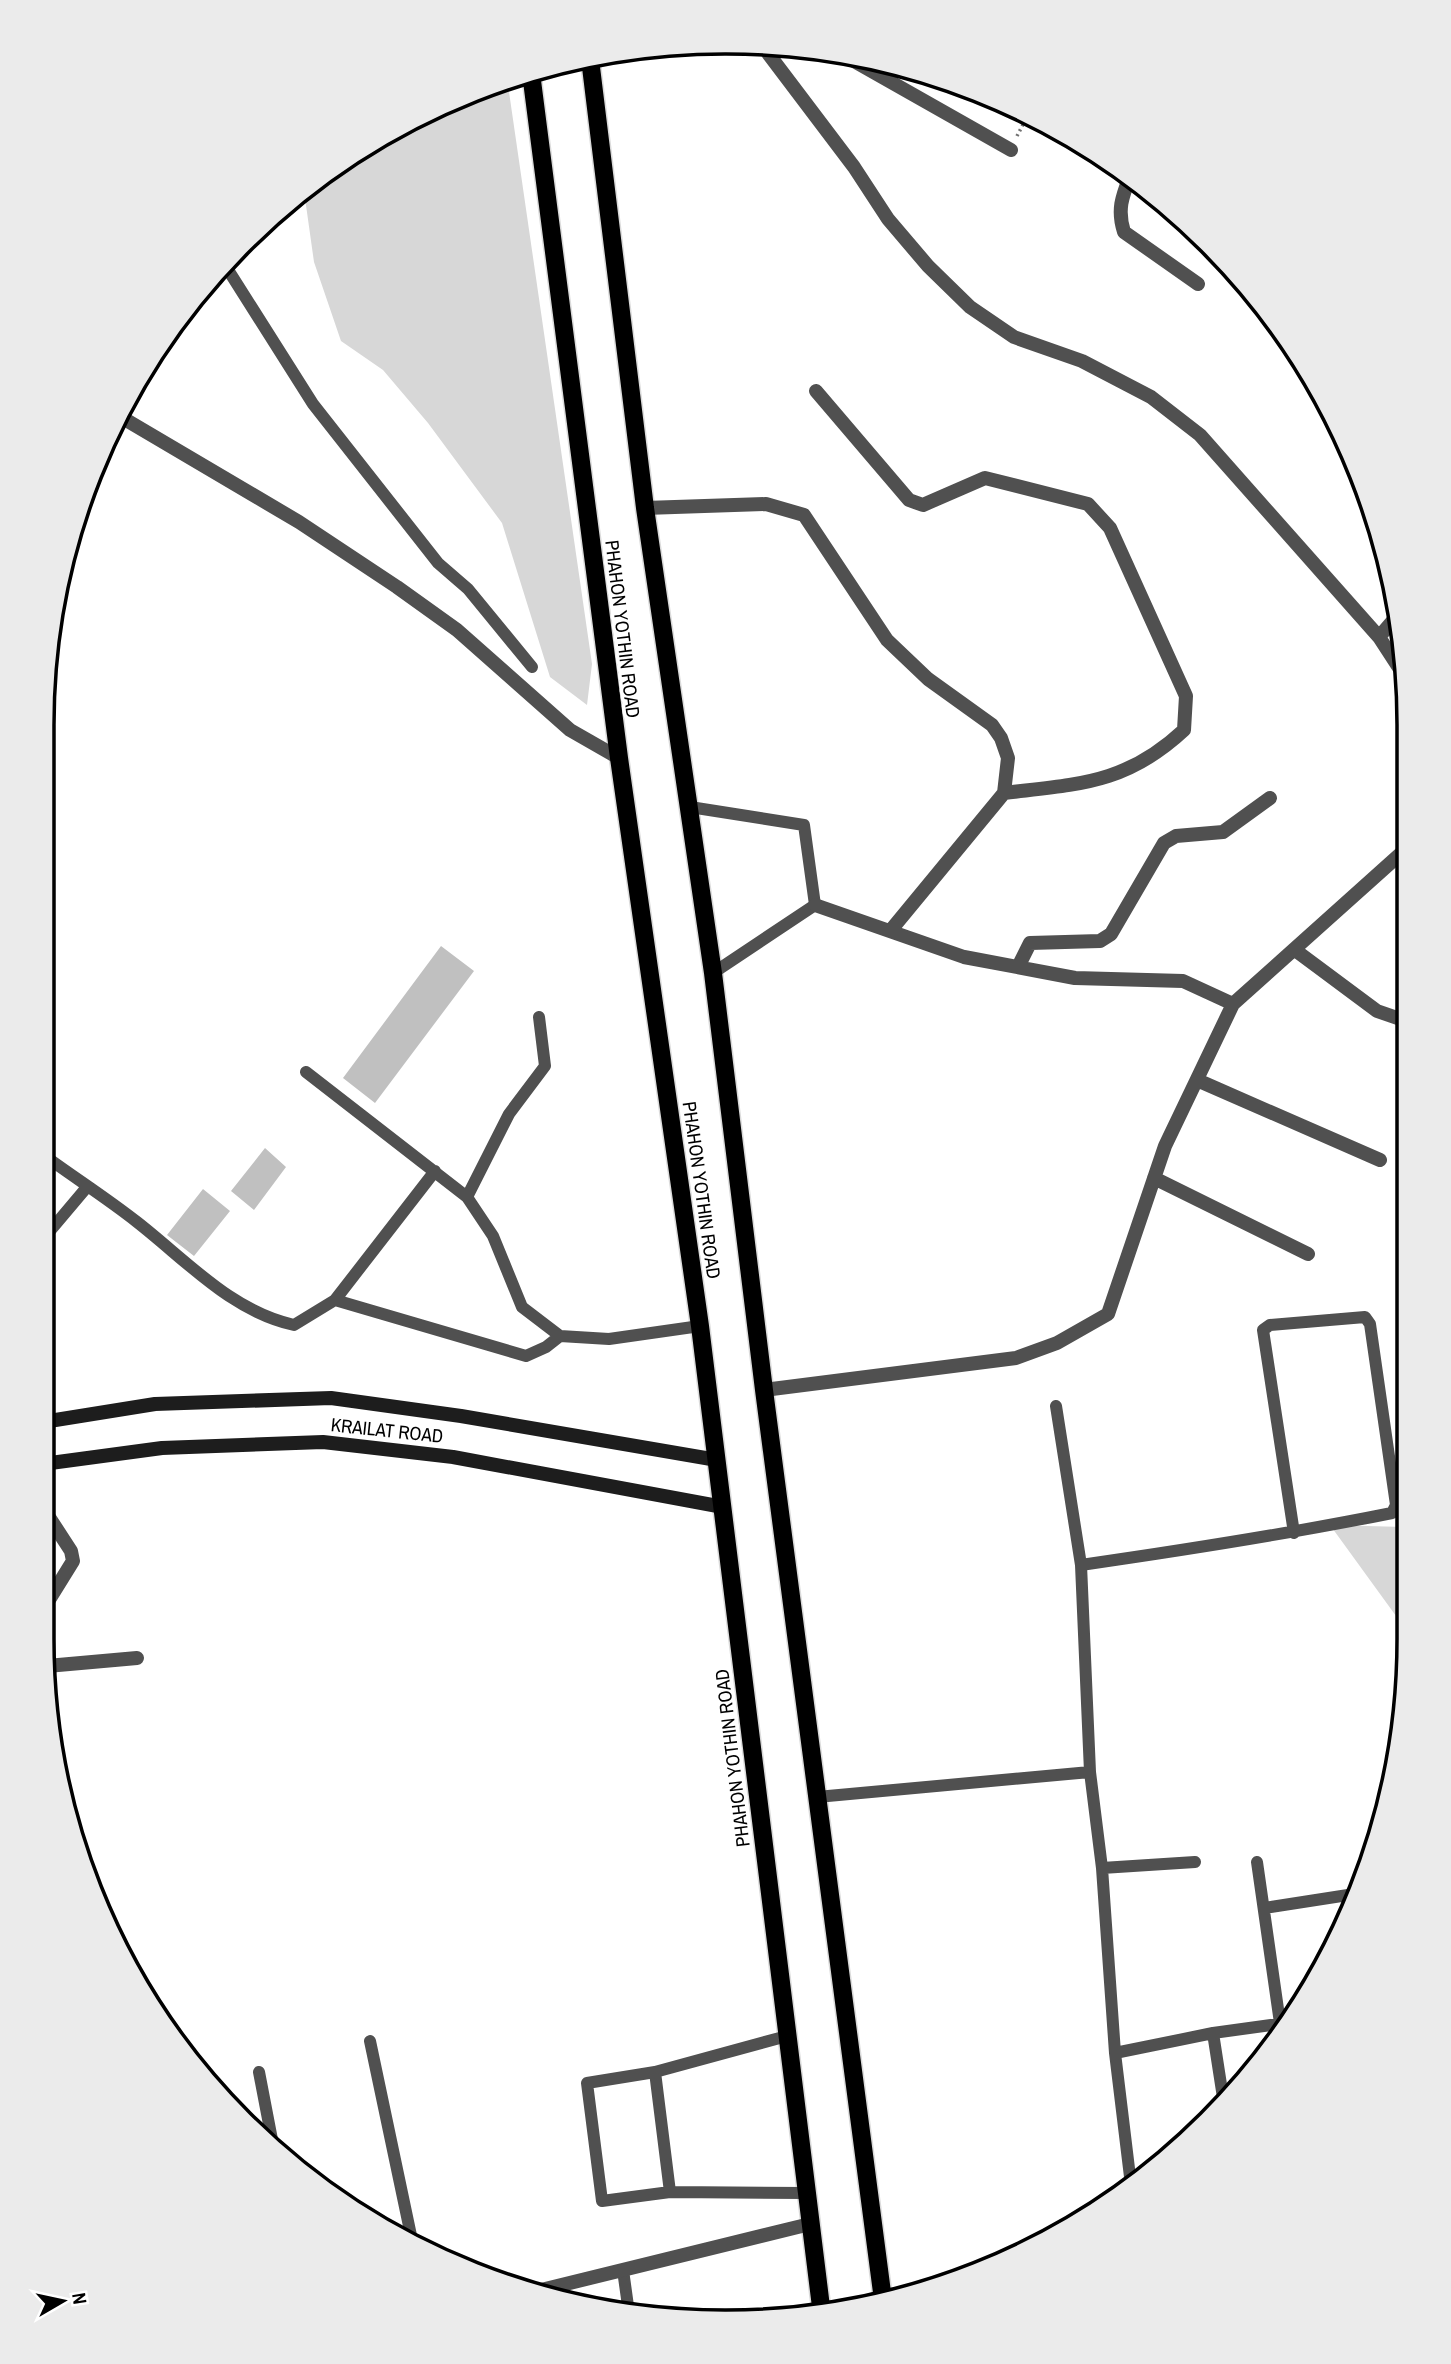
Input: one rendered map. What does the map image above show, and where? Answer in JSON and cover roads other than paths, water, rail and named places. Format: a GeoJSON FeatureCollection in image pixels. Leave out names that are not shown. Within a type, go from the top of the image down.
{"type":"FeatureCollection","features":[{"type":"Feature","properties":{"kind":"main road","name":"PHAHON YOTHIN ROAD"},"geometry":{"type":"LineString","coordinates":[[591,68],[645,508],[713,973],[764,1390],[882,2291]]}},
{"type":"Feature","properties":{"kind":"main road","name":"PHAHON YOTHIN ROAD"},"geometry":{"type":"LineString","coordinates":[[532,83],[619,758],[700,1326],[820,2303]]}},
{"type":"Feature","properties":{"kind":"main road","name":"KRAILAT ROAD"},"geometry":{"type":"LineString","coordinates":[[54,1420],[155,1405],[331,1398],[461,1416],[717,1460]]}},
{"type":"Feature","properties":{"kind":"main road","name":"KRAILAT ROAD"},"geometry":{"type":"LineString","coordinates":[[54,1463],[162,1448],[323,1442],[453,1457],[723,1507]]}},
{"type":"Feature","properties":{"kind":"street"},"geometry":{"type":"LineString","coordinates":[[770,56],[854,166],[888,219],[953,291],[970,307],[1014,337],[1082,361],[1151,397],[1190,428],[1234,470],[1379,637],[1393,658]]}},
{"type":"Feature","properties":{"kind":"street"},"geometry":{"type":"LineString","coordinates":[[870,70],[1011,150]]}},
{"type":"Feature","properties":{"kind":"street"},"geometry":{"type":"LineString","coordinates":[[1126,187],[1120,202],[1119,218],[1124,232],[1198,284]]}},
{"type":"Feature","properties":{"kind":"street"},"geometry":{"type":"LineString","coordinates":[[817,391],[909,500],[923,505],[985,478],[1088,504],[1110,528],[1186,696],[1184,730],[1157,755],[1098,781],[1004,793]]}},
{"type":"Feature","properties":{"kind":"street"},"geometry":{"type":"LineString","coordinates":[[127,421],[299,522],[397,587],[457,630],[570,730],[619,758]]}},
{"type":"Feature","properties":{"kind":"street"},"geometry":{"type":"LineString","coordinates":[[645,508],[766,504],[804,515],[887,640],[928,679],[992,725],[1002,738],[1008,758],[1004,793],[891,930]]}},
{"type":"Feature","properties":{"kind":"street"},"geometry":{"type":"LineString","coordinates":[[1379,637],[1389,625]]}},
{"type":"Feature","properties":{"kind":"street"},"geometry":{"type":"LineString","coordinates":[[1018,967],[1030,943],[1100,941],[1111,934],[1164,843],[1176,836],[1223,832],[1270,798]]}},
{"type":"Feature","properties":{"kind":"street"},"geometry":{"type":"LineString","coordinates":[[764,1390],[1016,1358],[1057,1343],[1108,1314],[1165,1146],[1233,1004],[1397,857]]}},
{"type":"Feature","properties":{"kind":"street"},"geometry":{"type":"LineString","coordinates":[[815,905],[964,957],[1076,978],[1183,981],[1233,1004]]}},
{"type":"Feature","properties":{"kind":"street"},"geometry":{"type":"LineString","coordinates":[[1295,950],[1377,1011],[1397,1018]]}},
{"type":"Feature","properties":{"kind":"street"},"geometry":{"type":"LineString","coordinates":[[1197,1080],[1380,1160]]}},
{"type":"Feature","properties":{"kind":"street"},"geometry":{"type":"LineString","coordinates":[[1154,1178],[1308,1254]]}},
{"type":"Feature","properties":{"kind":"street"},"geometry":{"type":"LineString","coordinates":[[54,1525],[71,1551],[73,1561],[54,1592]]}},
{"type":"Feature","properties":{"kind":"street"},"geometry":{"type":"LineString","coordinates":[[55,1665],[137,1658]]}},
{"type":"Feature","properties":{"kind":"street"},"geometry":{"type":"LineString","coordinates":[[553,2287],[810,2224]]}},
{"type":"Feature","properties":{"kind":"lane"},"geometry":{"type":"LineString","coordinates":[[230,273],[313,404],[438,563],[468,589],[532,667]]}},
{"type":"Feature","properties":{"kind":"lane"},"geometry":{"type":"LineString","coordinates":[[690,807],[804,825],[815,905],[713,973]]}},
{"type":"Feature","properties":{"kind":"lane"},"geometry":{"type":"LineString","coordinates":[[467,1196],[509,1114],[545,1066],[538,1017]]}},
{"type":"Feature","properties":{"kind":"lane"},"geometry":{"type":"LineString","coordinates":[[306,1072],[467,1196],[493,1236],[522,1307],[560,1336],[608,1339],[700,1326]]}},
{"type":"Feature","properties":{"kind":"lane"},"geometry":{"type":"LineString","coordinates":[[54,1162],[136,1222],[232,1300],[266,1319],[294,1325],[335,1300],[435,1171]]}},
{"type":"Feature","properties":{"kind":"lane"},"geometry":{"type":"LineString","coordinates":[[54,1226],[87,1186]]}},
{"type":"Feature","properties":{"kind":"lane"},"geometry":{"type":"LineString","coordinates":[[335,1300],[526,1356],[546,1347],[560,1336]]}},
{"type":"Feature","properties":{"kind":"lane"},"geometry":{"type":"LineString","coordinates":[[1081,1565],[1294,1533],[1392,1513],[1396,1505],[1370,1324],[1365,1317],[1270,1325],[1264,1330],[1294,1533]]}},
{"type":"Feature","properties":{"kind":"lane"},"geometry":{"type":"LineString","coordinates":[[1056,1406],[1081,1565],[1090,1772],[1102,1868],[1115,2053],[1130,2174]]}},
{"type":"Feature","properties":{"kind":"lane"},"geometry":{"type":"LineString","coordinates":[[817,1797],[1090,1772]]}},
{"type":"Feature","properties":{"kind":"lane"},"geometry":{"type":"LineString","coordinates":[[1102,1868],[1195,1862]]}},
{"type":"Feature","properties":{"kind":"lane"},"geometry":{"type":"LineString","coordinates":[[1257,1862],[1282,2014]]}},
{"type":"Feature","properties":{"kind":"lane"},"geometry":{"type":"LineString","coordinates":[[1264,1909],[1346,1895]]}},
{"type":"Feature","properties":{"kind":"lane"},"geometry":{"type":"LineString","coordinates":[[1115,2053],[1213,2033],[1274,2024]]}},
{"type":"Feature","properties":{"kind":"lane"},"geometry":{"type":"LineString","coordinates":[[1213,2033],[1222,2090]]}},
{"type":"Feature","properties":{"kind":"lane"},"geometry":{"type":"LineString","coordinates":[[787,2036],[655,2072],[587,2083],[602,2201],[670,2192],[806,2193]]}},
{"type":"Feature","properties":{"kind":"lane"},"geometry":{"type":"LineString","coordinates":[[370,2041],[410,2231]]}},
{"type":"Feature","properties":{"kind":"lane"},"geometry":{"type":"LineString","coordinates":[[259,2072],[270,2131]]}},
{"type":"Feature","properties":{"kind":"lane"},"geometry":{"type":"LineString","coordinates":[[655,2072],[670,2192]]}},
{"type":"Feature","properties":{"kind":"lane"},"geometry":{"type":"LineString","coordinates":[[623,2270],[627,2302]]}}]}
